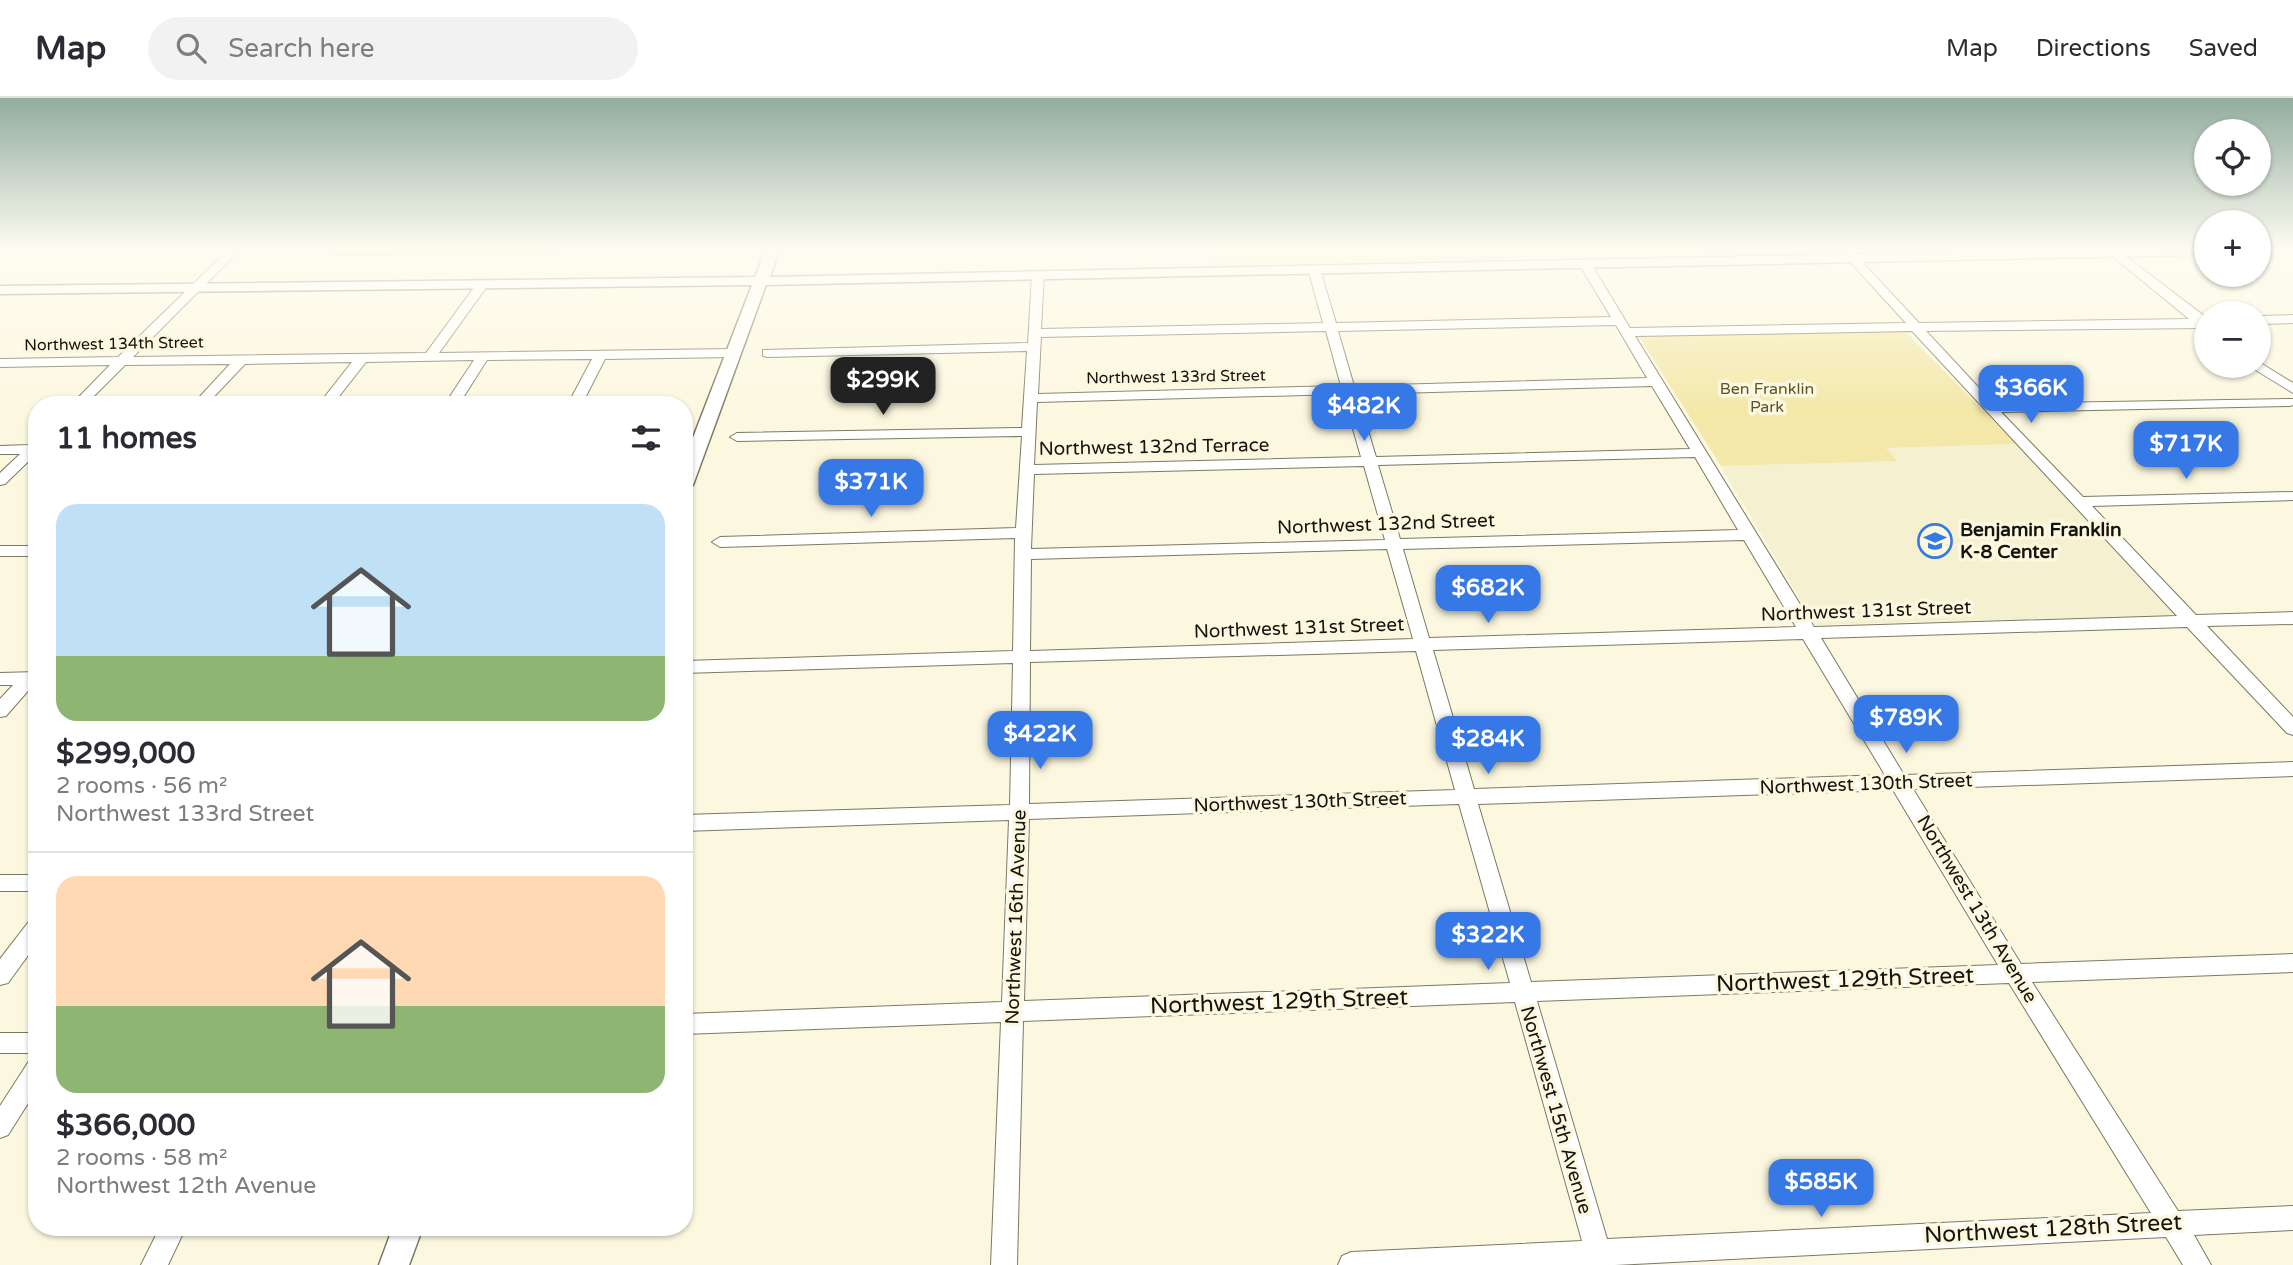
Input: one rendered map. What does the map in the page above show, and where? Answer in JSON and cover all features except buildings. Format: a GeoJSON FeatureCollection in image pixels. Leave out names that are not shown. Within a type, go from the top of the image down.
{"type":"FeatureCollection","features":[{"type":"Feature","properties":{"kind":"main road"},"geometry":{"type":"LineString","coordinates":[[693,460],[751,305]]}},
{"type":"Feature","properties":{"kind":"main road"},"geometry":{"type":"LineString","coordinates":[[394,1265],[405,1236]]}},
{"type":"Feature","properties":{"kind":"street"},"geometry":{"type":"LineString","coordinates":[[87,396],[178,305]]}},
{"type":"Feature","properties":{"kind":"street"},"geometry":{"type":"LineString","coordinates":[[430,357],[467,305]]}},
{"type":"Feature","properties":{"kind":"street","name":"Northwest 16th Avenue"},"geometry":{"type":"LineString","coordinates":[[1004,1265],[1020,813],[1023,533],[1036,305]]}},
{"type":"Feature","properties":{"kind":"street","name":"Northwest 15th Avenue"},"geometry":{"type":"LineString","coordinates":[[1325,305],[1600,1260]]}},
{"type":"Feature","properties":{"kind":"street","name":"Northwest 13th Avenue"},"geometry":{"type":"LineString","coordinates":[[1611,305],[2015,974],[2198,1265]]}},
{"type":"Feature","properties":{"kind":"street"},"geometry":{"type":"LineString","coordinates":[[1896,305],[2293,728]]}},
{"type":"Feature","properties":{"kind":"street"},"geometry":{"type":"LineString","coordinates":[[2271,320],[2293,319]]}},
{"type":"Feature","properties":{"kind":"street"},"geometry":{"type":"LineString","coordinates":[[768,353],[1331,327],[1916,327],[2194,323]]}},
{"type":"Feature","properties":{"kind":"street","name":"Northwest 134th Street"},"geometry":{"type":"LineString","coordinates":[[0,363],[732,354]]}},
{"type":"Feature","properties":{"kind":"street"},"geometry":{"type":"LineString","coordinates":[[579,396],[600,355]]}},
{"type":"Feature","properties":{"kind":"street"},"geometry":{"type":"LineString","coordinates":[[457,396],[483,357]]}},
{"type":"Feature","properties":{"kind":"street"},"geometry":{"type":"LineString","coordinates":[[332,396],[362,358]]}},
{"type":"Feature","properties":{"kind":"street"},"geometry":{"type":"LineString","coordinates":[[207,396],[241,360]]}},
{"type":"Feature","properties":{"kind":"street"},"geometry":{"type":"LineString","coordinates":[[2271,376],[2290,396]]}},
{"type":"Feature","properties":{"kind":"street","name":"Northwest 133rd Street"},"geometry":{"type":"LineString","coordinates":[[1031,398],[1658,382]]}},
{"type":"Feature","properties":{"kind":"street"},"geometry":{"type":"LineString","coordinates":[[1990,408],[2264,402],[2290,396]]}},
{"type":"Feature","properties":{"kind":"street"},"geometry":{"type":"LineString","coordinates":[[737,437],[1029,432]]}},
{"type":"Feature","properties":{"kind":"street"},"geometry":{"type":"LineString","coordinates":[[0,450],[28,448]]}},
{"type":"Feature","properties":{"kind":"street","name":"Northwest 132nd Terrace"},"geometry":{"type":"LineString","coordinates":[[1027,470],[1701,453]]}},
{"type":"Feature","properties":{"kind":"street"},"geometry":{"type":"LineString","coordinates":[[0,481],[28,454]]}},
{"type":"Feature","properties":{"kind":"street"},"geometry":{"type":"LineString","coordinates":[[2080,502],[2293,496]]}},
{"type":"Feature","properties":{"kind":"street"},"geometry":{"type":"LineString","coordinates":[[720,542],[1023,533]]}},
{"type":"Feature","properties":{"kind":"street","name":"Northwest 132nd Street"},"geometry":{"type":"LineString","coordinates":[[1024,555],[1750,534]]}},
{"type":"Feature","properties":{"kind":"street"},"geometry":{"type":"LineString","coordinates":[[0,551],[28,551]]}},
{"type":"Feature","properties":{"kind":"street","name":"Northwest 131st Street"},"geometry":{"type":"LineString","coordinates":[[693,667],[2293,618]]}},
{"type":"Feature","properties":{"kind":"street"},"geometry":{"type":"LineString","coordinates":[[0,679],[28,678]]}},
{"type":"Feature","properties":{"kind":"street"},"geometry":{"type":"LineString","coordinates":[[0,711],[28,683]]}},
{"type":"Feature","properties":{"kind":"street","name":"Northwest 130th Street"},"geometry":{"type":"LineString","coordinates":[[693,823],[2293,769]]}},
{"type":"Feature","properties":{"kind":"street"},"geometry":{"type":"LineString","coordinates":[[0,883],[28,883]]}},
{"type":"Feature","properties":{"kind":"street"},"geometry":{"type":"LineString","coordinates":[[0,976],[28,938]]}},
{"type":"Feature","properties":{"kind":"street","name":"Northwest 129th Street"},"geometry":{"type":"LineString","coordinates":[[693,1024],[2293,963]]}},
{"type":"Feature","properties":{"kind":"street"},"geometry":{"type":"LineString","coordinates":[[0,1043],[28,1042]]}},
{"type":"Feature","properties":{"kind":"street"},"geometry":{"type":"LineString","coordinates":[[0,1127],[28,1082]]}},
{"type":"Feature","properties":{"kind":"street","name":"Northwest 128th Street"},"geometry":{"type":"LineString","coordinates":[[1351,1265],[1600,1260],[2172,1222],[2293,1218]]}},
{"type":"Feature","properties":{"kind":"street"},"geometry":{"type":"LineString","coordinates":[[154,1265],[168,1236]]}},
{"type":"Feature","properties":{"kind":"shaded area","name":"Benjamin Franklin K-8 Center"},"geometry":{"type":"Polygon","coordinates":[[[2016,444],[2174,615],[1815,625],[1721,466],[1896,461],[1885,448],[2016,444]]]}},
{"type":"Feature","properties":{"kind":"green space","name":"Ben Franklin Park"},"geometry":{"type":"Polygon","coordinates":[[[1904,330],[2016,444],[1886,448],[1897,461],[1721,466],[1638,335],[1904,330]]]}},
{"type":"Feature","properties":{"kind":"place","name":"Benjamin Franklin K-8 Center"},"geometry":{"type":"Point","coordinates":[1935,541]}}]}
